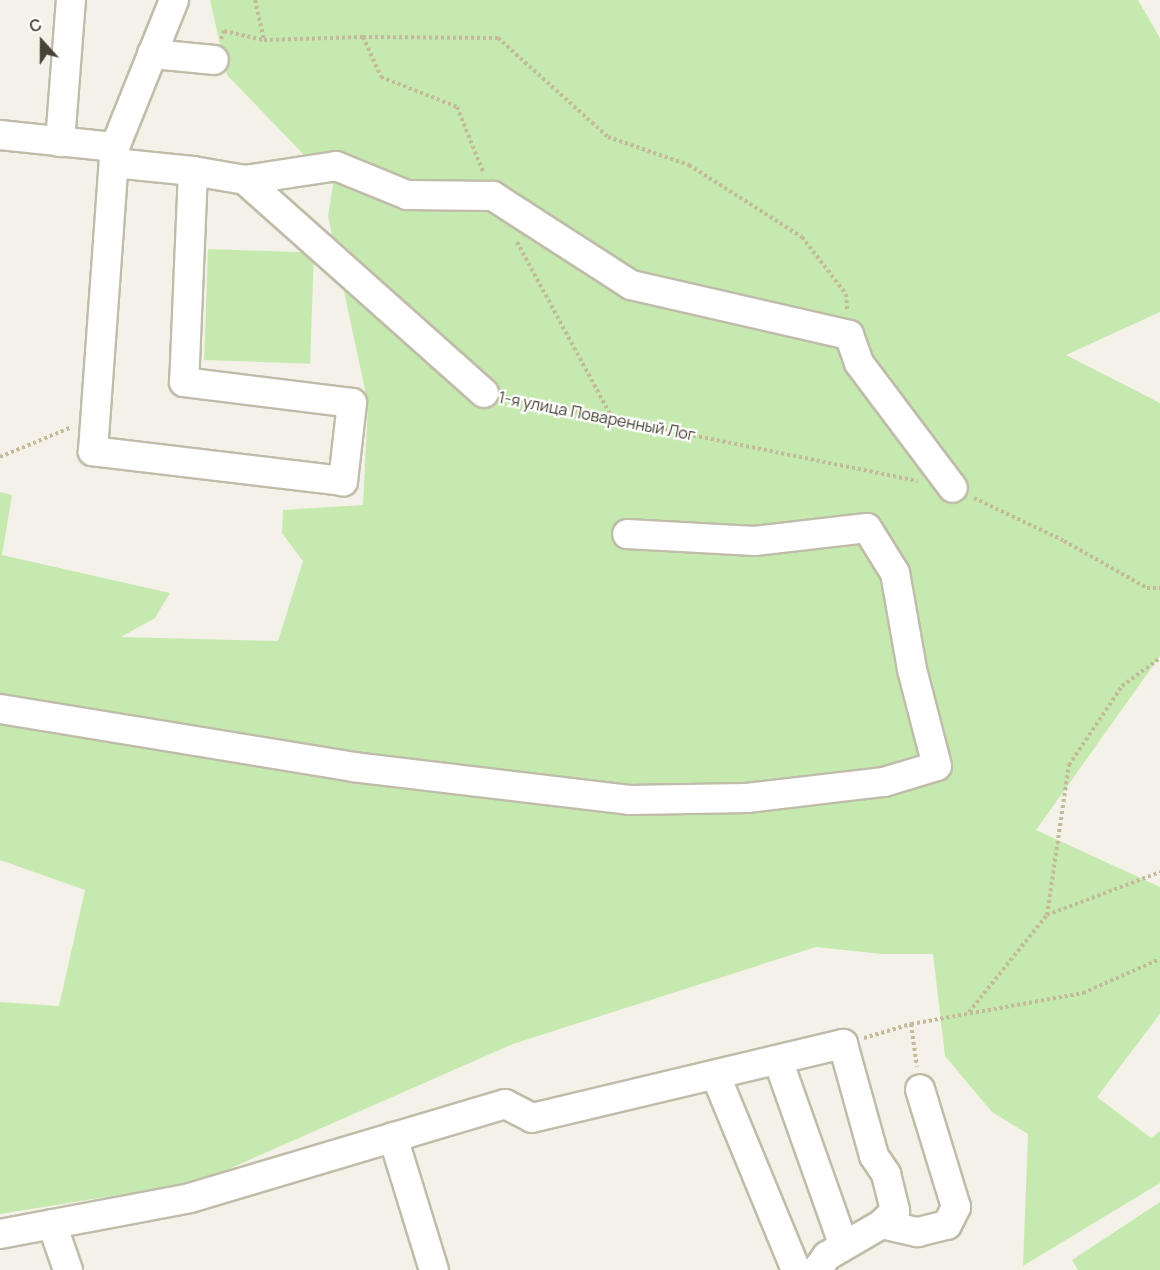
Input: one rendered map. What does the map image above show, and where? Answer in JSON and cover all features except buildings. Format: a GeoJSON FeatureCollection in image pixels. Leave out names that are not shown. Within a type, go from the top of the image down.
{"type":"FeatureCollection","features":[{"type":"Feature","properties":{"kind":"street"},"geometry":{"type":"LineString","coordinates":[[60,141],[71,0]]}},
{"type":"Feature","properties":{"kind":"street"},"geometry":{"type":"LineString","coordinates":[[174,0],[114,155],[93,451],[343,481],[352,403],[184,382],[193,171]]}},
{"type":"Feature","properties":{"kind":"street"},"geometry":{"type":"LineString","coordinates":[[152,54],[214,60]]}},
{"type":"Feature","properties":{"kind":"street"},"geometry":{"type":"LineString","coordinates":[[0,135],[60,141],[114,155],[245,180],[336,166],[407,195],[493,196],[631,285],[849,335],[859,363],[953,488]]}},
{"type":"Feature","properties":{"kind":"street","name":"1-я улица Поваренный Лог"},"geometry":{"type":"LineString","coordinates":[[245,180],[484,393]]}},
{"type":"Feature","properties":{"kind":"street"},"geometry":{"type":"LineString","coordinates":[[0,709],[353,767],[629,800],[747,798],[884,782],[938,766],[912,669],[895,573],[867,528],[755,541],[627,534]]}},
{"type":"Feature","properties":{"kind":"street"},"geometry":{"type":"LineString","coordinates":[[0,1233],[190,1198],[505,1104],[532,1118],[843,1044],[874,1156],[886,1174],[896,1211],[882,1224],[827,1256],[817,1270]]}},
{"type":"Feature","properties":{"kind":"street"},"geometry":{"type":"LineString","coordinates":[[778,1060],[844,1246]]}},
{"type":"Feature","properties":{"kind":"street"},"geometry":{"type":"LineString","coordinates":[[716,1076],[796,1270]]}},
{"type":"Feature","properties":{"kind":"street"},"geometry":{"type":"LineString","coordinates":[[882,1224],[918,1232],[947,1225],[956,1207],[920,1089]]}},
{"type":"Feature","properties":{"kind":"street"},"geometry":{"type":"LineString","coordinates":[[393,1137],[434,1270]]}},
{"type":"Feature","properties":{"kind":"street"},"geometry":{"type":"LineString","coordinates":[[52,1224],[68,1270]]}},
{"type":"Feature","properties":{"kind":"path"},"geometry":{"type":"LineString","coordinates":[[255,0],[264,40]]}},
{"type":"Feature","properties":{"kind":"path"},"geometry":{"type":"LineString","coordinates":[[214,60],[224,31],[264,40],[363,37],[498,38],[608,137],[689,165],[802,237],[846,294],[849,335]]}},
{"type":"Feature","properties":{"kind":"path"},"geometry":{"type":"LineString","coordinates":[[363,37],[381,77],[457,107],[493,196]]}},
{"type":"Feature","properties":{"kind":"path"},"geometry":{"type":"LineString","coordinates":[[514,236],[612,419]]}},
{"type":"Feature","properties":{"kind":"path","name":"1-я улица Поваренный Лог"},"geometry":{"type":"LineString","coordinates":[[484,393],[953,488],[1064,541],[1147,588],[1160,588]]}},
{"type":"Feature","properties":{"kind":"path"},"geometry":{"type":"LineString","coordinates":[[0,457],[95,417]]}},
{"type":"Feature","properties":{"kind":"path"},"geometry":{"type":"LineString","coordinates":[[1047,915],[1069,765],[1122,686],[1160,658]]}},
{"type":"Feature","properties":{"kind":"path"},"geometry":{"type":"LineString","coordinates":[[968,1013],[1047,915],[1160,872]]}},
{"type":"Feature","properties":{"kind":"path"},"geometry":{"type":"LineString","coordinates":[[843,1044],[911,1024],[1083,993],[1160,959]]}},
{"type":"Feature","properties":{"kind":"path"},"geometry":{"type":"LineString","coordinates":[[911,1024],[920,1089]]}},
{"type":"Feature","properties":{"kind":"green space"},"geometry":{"type":"Polygon","coordinates":[[[210,0],[1138,0],[1160,38],[1160,312],[1066,355],[1160,403],[1160,656],[1036,830],[1160,887],[1160,1014],[1097,1097],[1151,1138],[1160,1131],[1160,1183],[1023,1266],[1028,1134],[992,1112],[945,1056],[933,954],[882,954],[816,947],[513,1044],[199,1182],[0,1214],[0,1002],[59,1006],[85,890],[0,860],[0,492],[12,495],[2,555],[170,593],[155,618],[121,637],[278,641],[303,561],[282,533],[283,510],[363,505],[368,404],[328,216],[333,185],[227,75],[210,0]]]}},
{"type":"Feature","properties":{"kind":"green space"},"geometry":{"type":"Polygon","coordinates":[[[208,249],[314,253],[310,364],[204,360],[208,249]]]}},
{"type":"Feature","properties":{"kind":"green space"},"geometry":{"type":"Polygon","coordinates":[[[1160,1202],[1160,1270],[1078,1270],[1072,1260],[1160,1202]]]}}]}
